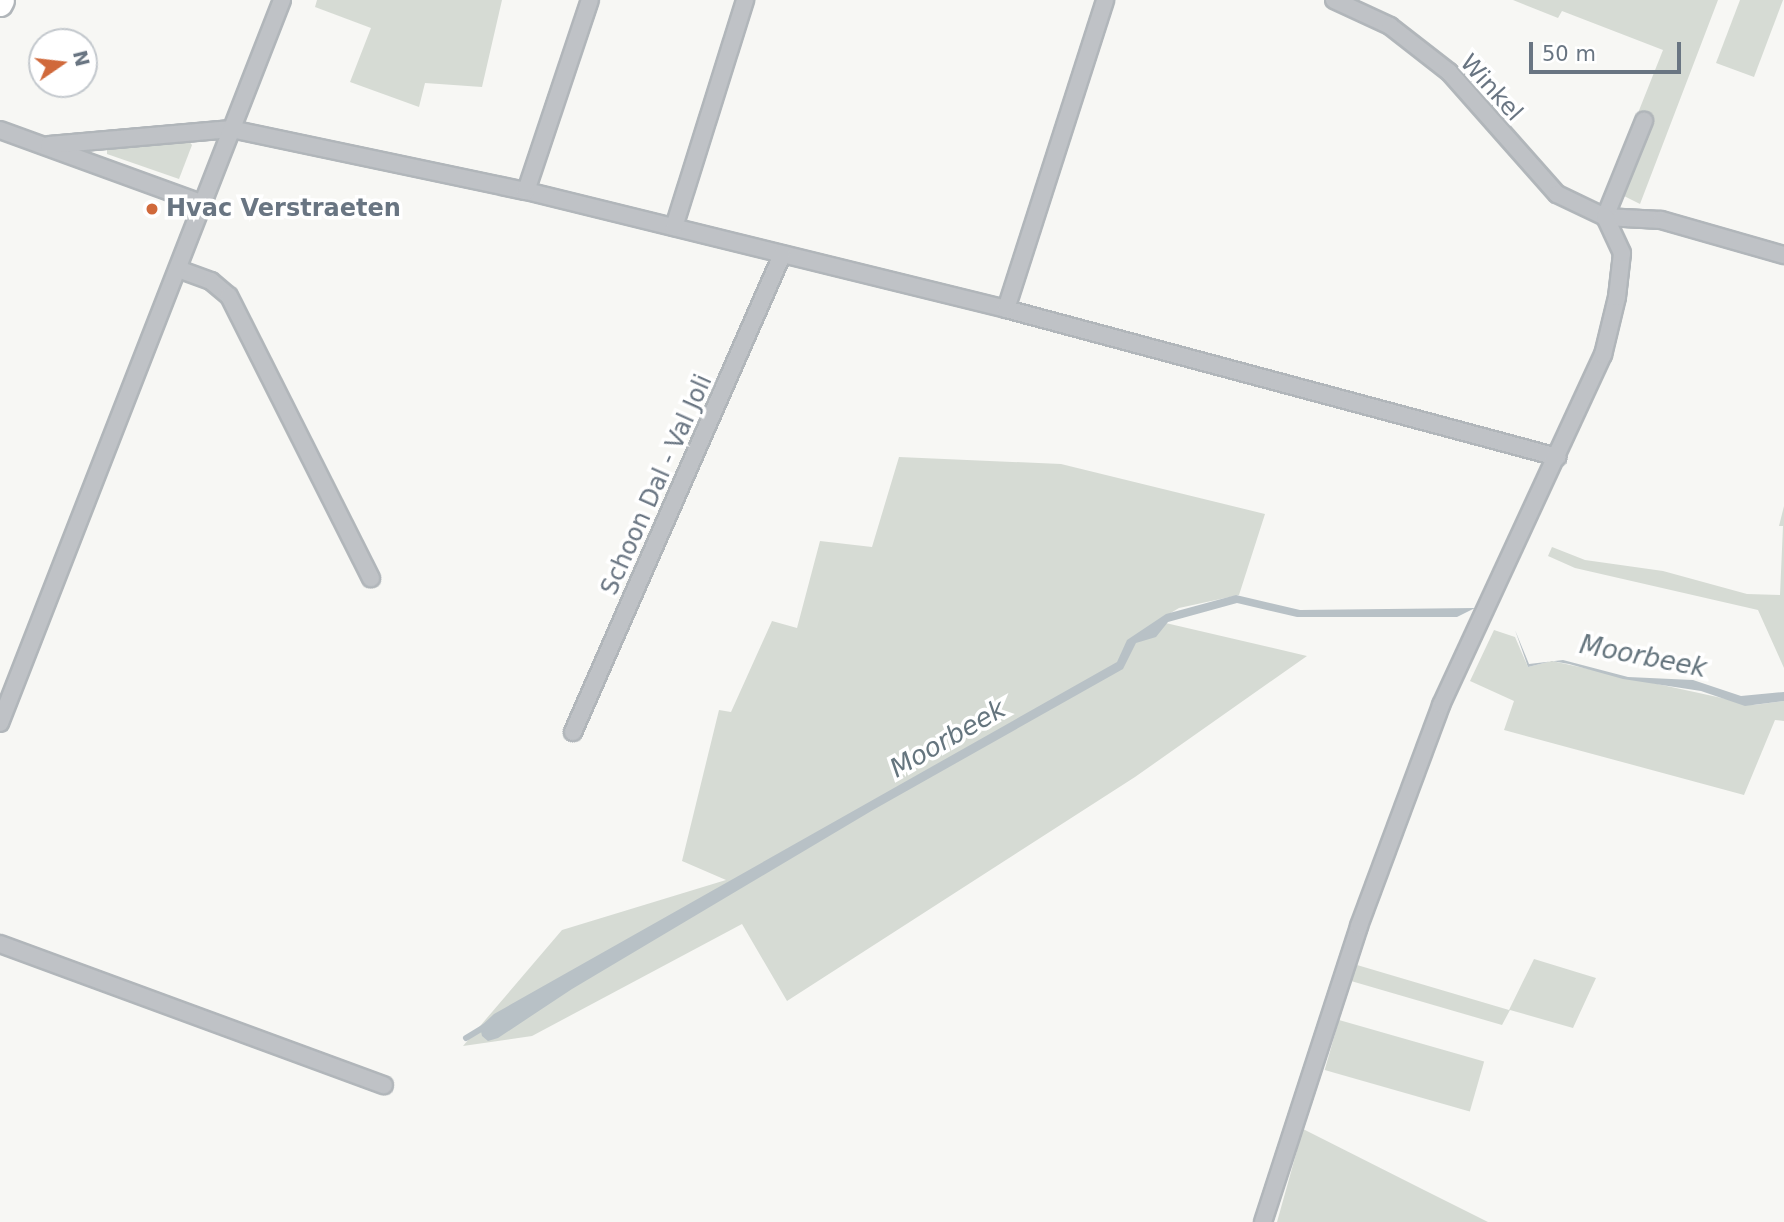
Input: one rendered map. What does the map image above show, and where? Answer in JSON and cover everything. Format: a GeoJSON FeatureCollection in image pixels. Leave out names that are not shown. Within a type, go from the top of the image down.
{"type":"FeatureCollection","features":[{"type":"Feature","properties":{"kind":"street"},"geometry":{"type":"LineString","coordinates":[[0,723],[282,0]]}},
{"type":"Feature","properties":{"kind":"street"},"geometry":{"type":"LineString","coordinates":[[526,191],[590,0]]}},
{"type":"Feature","properties":{"kind":"street"},"geometry":{"type":"LineString","coordinates":[[674,227],[744,0]]}},
{"type":"Feature","properties":{"kind":"street"},"geometry":{"type":"LineString","coordinates":[[1006,309],[1105,0]]}},
{"type":"Feature","properties":{"kind":"street","name":"Winkel"},"geometry":{"type":"LineString","coordinates":[[1334,0],[1390,26],[1449,72],[1557,194],[1605,217]]}},
{"type":"Feature","properties":{"kind":"street"},"geometry":{"type":"LineString","coordinates":[[1263,1222],[1359,926],[1441,705],[1603,355],[1617,297],[1622,253],[1605,217],[1644,121]]}},
{"type":"Feature","properties":{"kind":"street"},"geometry":{"type":"LineString","coordinates":[[49,145],[231,129],[526,191],[1006,309],[1557,457]]}},
{"type":"Feature","properties":{"kind":"street"},"geometry":{"type":"LineString","coordinates":[[0,130],[49,145],[203,204]]}},
{"type":"Feature","properties":{"kind":"street"},"geometry":{"type":"LineString","coordinates":[[1605,217],[1661,220],[1784,255]]}},
{"type":"Feature","properties":{"kind":"street","name":"Schoon Dal - Val Joli"},"geometry":{"type":"LineString","coordinates":[[573,732],[782,255]]}},
{"type":"Feature","properties":{"kind":"street"},"geometry":{"type":"LineString","coordinates":[[178,270],[211,281],[229,296],[371,578]]}},
{"type":"Feature","properties":{"kind":"street"},"geometry":{"type":"LineString","coordinates":[[0,944],[384,1085]]}},
{"type":"Feature","properties":{"kind":"shaded area"},"geometry":{"type":"Polygon","coordinates":[[[317,0],[502,0],[482,87],[425,83],[419,107],[350,82],[371,28],[315,7],[317,0]]]}},
{"type":"Feature","properties":{"kind":"shaded area"},"geometry":{"type":"Polygon","coordinates":[[[1513,0],[1718,0],[1640,204],[1622,195],[1650,123],[1636,118],[1663,50],[1562,11],[1558,18],[1513,0]]]}},
{"type":"Feature","properties":{"kind":"shaded area"},"geometry":{"type":"Polygon","coordinates":[[[1740,0],[1783,0],[1754,77],[1716,63],[1740,0]]]}},
{"type":"Feature","properties":{"kind":"shaded area"},"geometry":{"type":"Polygon","coordinates":[[[188,140],[192,145],[179,179],[107,154],[107,150],[188,140]]]}},
{"type":"Feature","properties":{"kind":"shaded area"},"geometry":{"type":"Polygon","coordinates":[[[899,457],[1061,464],[1265,514],[1239,595],[1179,608],[1157,621],[1307,656],[1135,777],[787,1001],[742,924],[532,1036],[463,1046],[562,930],[726,880],[682,861],[719,710],[731,712],[772,621],[797,628],[820,541],[872,547],[899,457]]]}},
{"type":"Feature","properties":{"kind":"shaded area"},"geometry":{"type":"Polygon","coordinates":[[[1784,506],[1784,668],[1758,610],[1575,568],[1548,556],[1552,547],[1585,560],[1663,571],[1747,594],[1780,595],[1783,526],[1779,526],[1784,506]]]}},
{"type":"Feature","properties":{"kind":"shaded area"},"geometry":{"type":"Polygon","coordinates":[[[1236,595],[1300,610],[1475,608],[1457,617],[1297,617],[1237,603],[1168,622],[1156,637],[1136,643],[1123,669],[873,810],[572,989],[498,1038],[488,1041],[482,1036],[480,1027],[494,1014],[1117,662],[1127,640],[1166,614],[1236,595]]]}},
{"type":"Feature","properties":{"kind":"shaded area"},"geometry":{"type":"Polygon","coordinates":[[[1494,630],[1515,637],[1528,667],[1552,661],[1754,705],[1784,701],[1784,721],[1775,720],[1744,795],[1504,730],[1514,701],[1470,681],[1494,630]]]}},
{"type":"Feature","properties":{"kind":"shaded area"},"geometry":{"type":"Polygon","coordinates":[[[1515,630],[1529,664],[1550,662],[1528,667],[1515,630]]]}},
{"type":"Feature","properties":{"kind":"shaded area"},"geometry":{"type":"Polygon","coordinates":[[[1563,660],[1628,677],[1693,680],[1741,696],[1784,692],[1784,701],[1745,706],[1701,691],[1623,679],[1553,661],[1563,660]]]}},
{"type":"Feature","properties":{"kind":"shaded area"},"geometry":{"type":"Polygon","coordinates":[[[1534,959],[1596,978],[1573,1028],[1510,1010],[1502,1025],[1351,981],[1357,965],[1509,1010],[1534,959]]]}},
{"type":"Feature","properties":{"kind":"shaded area"},"geometry":{"type":"Polygon","coordinates":[[[1339,1020],[1484,1062],[1470,1112],[1325,1070],[1339,1020]]]}},
{"type":"Feature","properties":{"kind":"shaded area"},"geometry":{"type":"Polygon","coordinates":[[[1303,1129],[1424,1190],[1488,1222],[1277,1222],[1303,1129]]]}},
{"type":"Feature","properties":{"kind":"waterway","name":"Moorbeek"},"geometry":{"type":"LineString","coordinates":[[466,1038],[486,1026]]}},
{"type":"Feature","properties":{"kind":"place","name":"Hvac Verstraeten"},"geometry":{"type":"Point","coordinates":[152,209]}}]}
